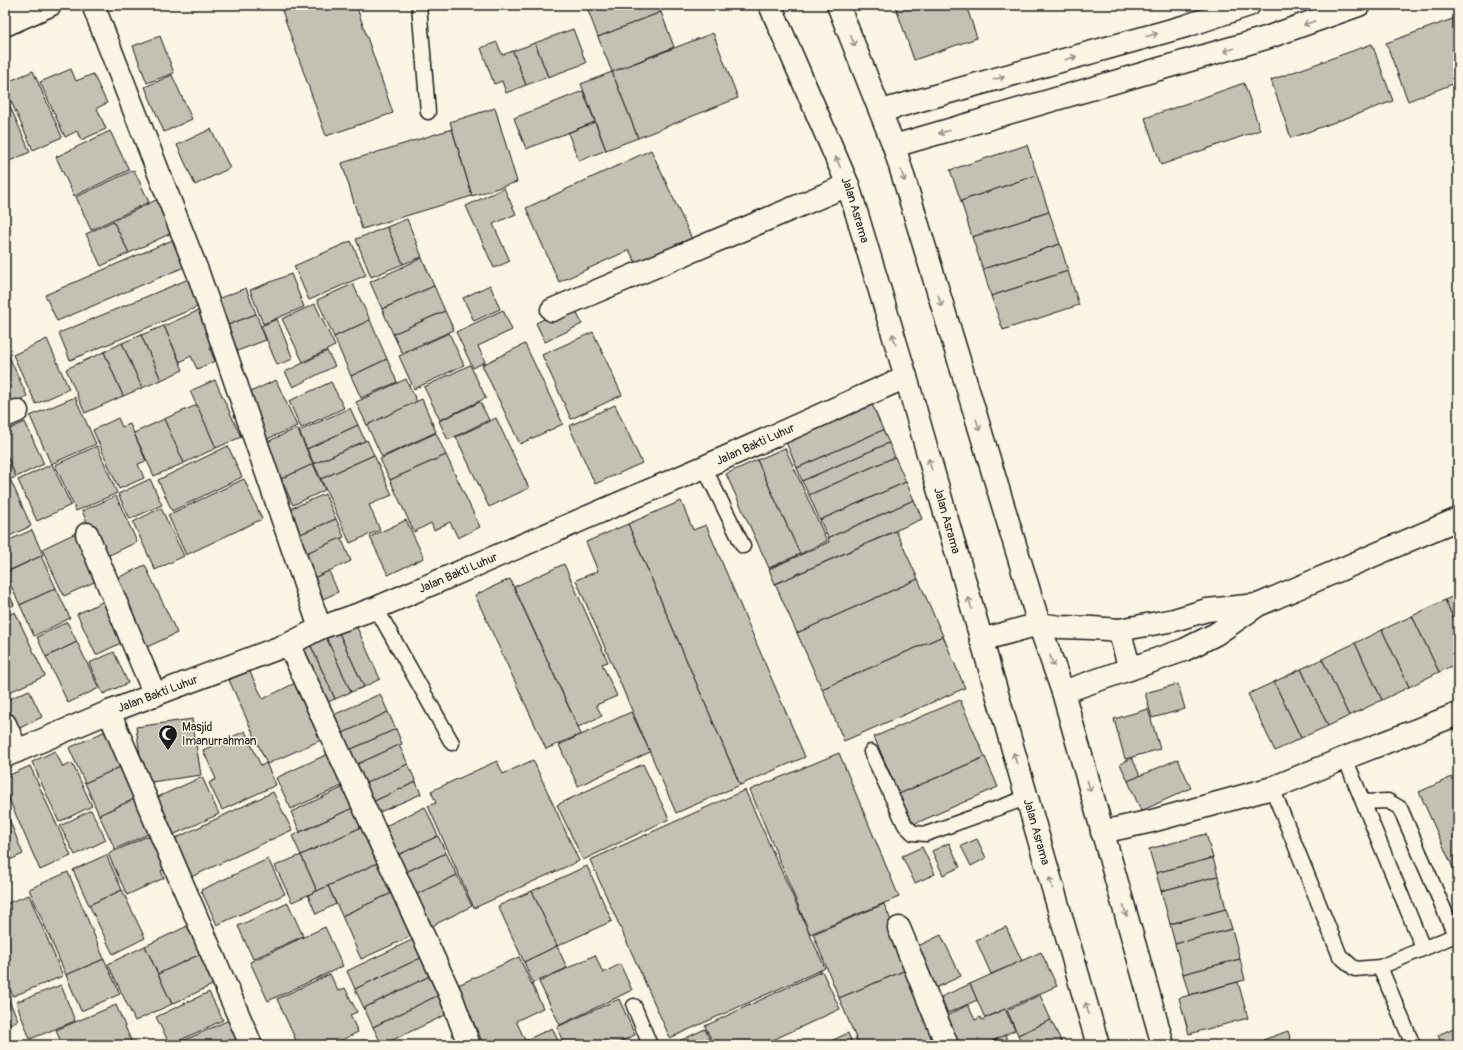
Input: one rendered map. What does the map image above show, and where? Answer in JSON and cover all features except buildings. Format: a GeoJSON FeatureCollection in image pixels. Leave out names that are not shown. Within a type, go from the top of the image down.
{"type":"FeatureCollection","features":[{"type":"Feature","properties":{"kind":"main road"},"geometry":{"type":"LineString","coordinates":[[11,16],[50,5]]}},
{"type":"Feature","properties":{"kind":"main road"},"geometry":{"type":"LineString","coordinates":[[93,5],[198,273],[320,628]]}},
{"type":"Feature","properties":{"kind":"main road","name":"Jalan Asrama"},"geometry":{"type":"LineString","coordinates":[[770,5],[848,186],[906,377],[1098,1045]]}},
{"type":"Feature","properties":{"kind":"main road"},"geometry":{"type":"LineString","coordinates":[[838,5],[894,146],[1039,624],[1063,692],[1163,1045]]}},
{"type":"Feature","properties":{"kind":"main road"},"geometry":{"type":"LineString","coordinates":[[881,112],[1186,26],[1249,5]]}},
{"type":"Feature","properties":{"kind":"main road"},"geometry":{"type":"LineString","coordinates":[[894,146],[1192,61],[1266,38],[1359,5]]}},
{"type":"Feature","properties":{"kind":"main road"},"geometry":{"type":"LineString","coordinates":[[1186,26],[1192,61]]}},
{"type":"Feature","properties":{"kind":"main road"},"geometry":{"type":"LineString","coordinates":[[552,310],[848,186]]}},
{"type":"Feature","properties":{"kind":"main road","name":"Jalan Bakti Luhur"},"geometry":{"type":"LineString","coordinates":[[11,753],[110,712],[289,644],[320,628],[376,608],[704,467],[906,377]]}},
{"type":"Feature","properties":{"kind":"main road"},"geometry":{"type":"LineString","coordinates":[[1063,692],[1184,650],[1216,634],[1258,605],[1458,519]]}},
{"type":"Feature","properties":{"kind":"main road"},"geometry":{"type":"LineString","coordinates":[[88,534],[155,695]]}},
{"type":"Feature","properties":{"kind":"main road"},"geometry":{"type":"LineString","coordinates":[[981,640],[1039,624],[1060,627],[1119,630],[1174,620],[1207,610],[1258,605]]}},
{"type":"Feature","properties":{"kind":"main road"},"geometry":{"type":"LineString","coordinates":[[1119,630],[1130,669]]}},
{"type":"Feature","properties":{"kind":"main road"},"geometry":{"type":"LineString","coordinates":[[289,644],[450,996],[469,1045]]}},
{"type":"Feature","properties":{"kind":"main road"},"geometry":{"type":"LineString","coordinates":[[110,712],[251,1045]]}},
{"type":"Feature","properties":{"kind":"main road"},"geometry":{"type":"LineString","coordinates":[[1102,832],[1152,821],[1272,788],[1458,714]]}},
{"type":"Feature","properties":{"kind":"main road"},"geometry":{"type":"LineString","coordinates":[[5,724],[11,753]]}},
{"type":"Feature","properties":{"kind":"main road"},"geometry":{"type":"LineString","coordinates":[[899,928],[947,1045]]}},
{"type":"Feature","properties":{"kind":"lane"},"geometry":{"type":"LineString","coordinates":[[420,5],[428,112]]}},
{"type":"Feature","properties":{"kind":"lane"},"geometry":{"type":"LineString","coordinates":[[704,467],[743,546]]}},
{"type":"Feature","properties":{"kind":"lane"},"geometry":{"type":"LineString","coordinates":[[376,608],[452,743]]}},
{"type":"Feature","properties":{"kind":"lane"},"geometry":{"type":"LineString","coordinates":[[871,752],[904,824],[913,833],[926,834],[1026,798]]}},
{"type":"Feature","properties":{"kind":"lane"},"geometry":{"type":"LineString","coordinates":[[1345,758],[1423,948]]}},
{"type":"Feature","properties":{"kind":"lane"},"geometry":{"type":"LineString","coordinates":[[1272,788],[1340,956],[1355,969],[1380,967],[1457,935],[1400,808],[1388,801],[1362,802]]}},
{"type":"Feature","properties":{"kind":"lane"},"geometry":{"type":"LineString","coordinates":[[1380,967],[1413,1045]]}},
{"type":"Feature","properties":{"kind":"lane"},"geometry":{"type":"LineString","coordinates":[[634,1006],[650,1045]]}},
{"type":"Feature","properties":{"kind":"place","name":"Masjid Imanurrahman"},"geometry":{"type":"Point","coordinates":[168,751]}}]}
